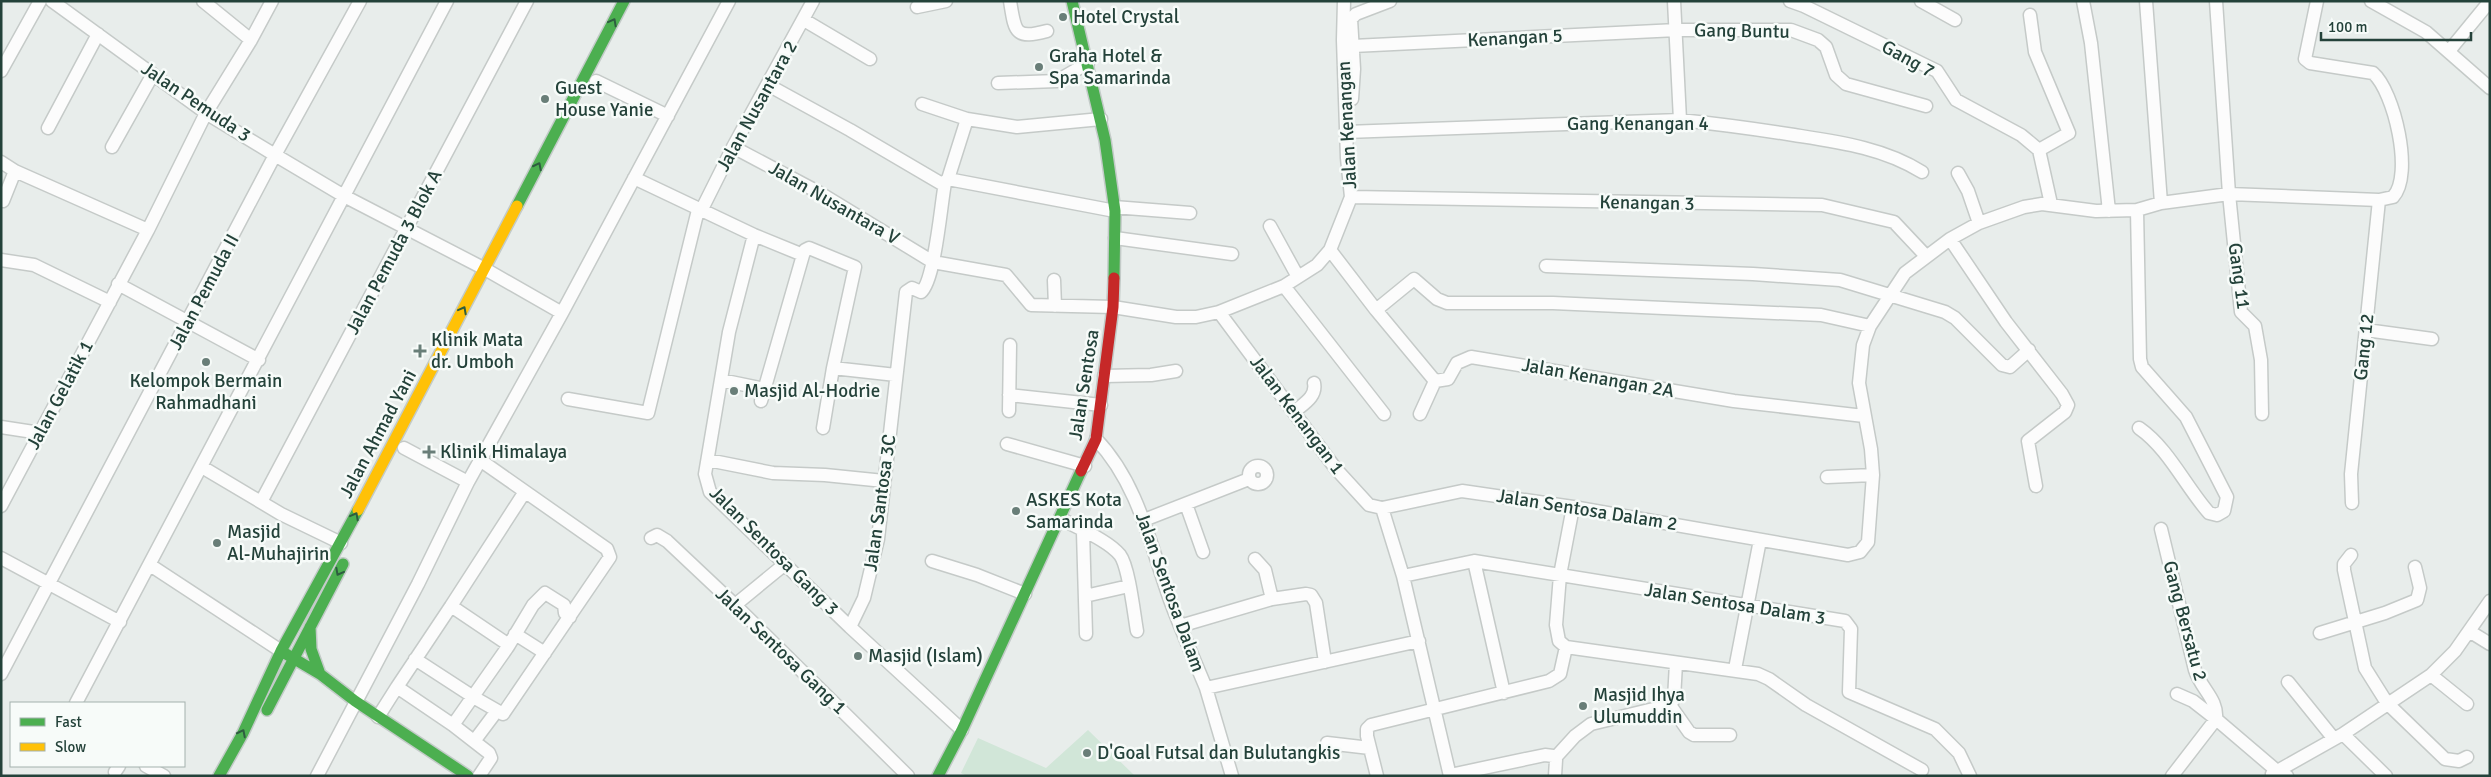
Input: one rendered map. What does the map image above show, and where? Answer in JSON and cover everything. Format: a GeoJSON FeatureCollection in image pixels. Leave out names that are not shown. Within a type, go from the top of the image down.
{"type":"FeatureCollection","features":[{"type":"Feature","properties":{"kind":"main road","name":"Jalan Ahmad Yani"},"geometry":{"type":"LineString","coordinates":[[242,759],[310,627],[346,547],[489,273],[624,1]]}},
{"type":"Feature","properties":{"kind":"main road","name":"Jalan Sentosa"},"geometry":{"type":"LineString","coordinates":[[938,776],[962,730],[1096,439],[1113,307],[1115,209],[1101,119],[1072,1]]}},
{"type":"Feature","properties":{"kind":"main road","name":"Jalan Ahmad Yani"},"geometry":{"type":"LineString","coordinates":[[435,388],[489,273],[604,65]]}},
{"type":"Feature","properties":{"kind":"main road","name":"Jalan Ahmad Yani"},"geometry":{"type":"LineString","coordinates":[[219,776],[281,650],[346,547]]}},
{"type":"Feature","properties":{"kind":"main road"},"geometry":{"type":"LineString","coordinates":[[310,627],[311,649],[320,674]]}},
{"type":"Feature","properties":{"kind":"main road"},"geometry":{"type":"LineString","coordinates":[[281,650],[320,674],[378,717],[468,776]]}},
{"type":"Feature","properties":{"kind":"street"},"geometry":{"type":"LineString","coordinates":[[1,71],[40,1]]}},
{"type":"Feature","properties":{"kind":"street","name":"Jalan Pemuda 3"},"geometry":{"type":"LineString","coordinates":[[52,1],[206,113],[344,196],[407,228],[562,313]]}},
{"type":"Feature","properties":{"kind":"street"},"geometry":{"type":"LineString","coordinates":[[203,1],[251,40]]}},
{"type":"Feature","properties":{"kind":"street","name":"Jalan Gelatik 1"},"geometry":{"type":"LineString","coordinates":[[1,506],[148,230],[206,113],[251,40],[272,1]]}},
{"type":"Feature","properties":{"kind":"street","name":"Jalan Pemuda II"},"geometry":{"type":"LineString","coordinates":[[1,674],[275,155],[360,1]]}},
{"type":"Feature","properties":{"kind":"street"},"geometry":{"type":"LineString","coordinates":[[77,702],[259,360],[447,1]]}},
{"type":"Feature","properties":{"kind":"street","name":"Jalan Pemuda 3 Blok A"},"geometry":{"type":"LineString","coordinates":[[261,502],[527,1]]}},
{"type":"Feature","properties":{"kind":"street"},"geometry":{"type":"LineString","coordinates":[[320,774],[355,701],[418,584],[468,482],[562,313],[730,1]]}},
{"type":"Feature","properties":{"kind":"street","name":"Jalan Nusantara 2"},"geometry":{"type":"LineString","coordinates":[[568,399],[648,412],[700,210],[813,1]]}},
{"type":"Feature","properties":{"kind":"street"},"geometry":{"type":"LineString","coordinates":[[917,7],[946,1]]}},
{"type":"Feature","properties":{"kind":"street"},"geometry":{"type":"LineString","coordinates":[[1010,1],[1015,29],[1018,33],[1030,36],[1047,31]]}},
{"type":"Feature","properties":{"kind":"street","name":"Jalan Kenangan"},"geometry":{"type":"LineString","coordinates":[[933,262],[1006,275],[1031,304],[1113,307],[1176,317],[1196,317],[1219,312],[1284,286],[1316,265],[1330,250],[1351,197],[1345,106],[1344,1]]}},
{"type":"Feature","properties":{"kind":"street"},"geometry":{"type":"LineString","coordinates":[[1345,106],[1352,100],[1353,46],[1351,19],[1353,16],[1390,1]]}},
{"type":"Feature","properties":{"kind":"street"},"geometry":{"type":"LineString","coordinates":[[1674,1],[1677,30],[1680,120]]}},
{"type":"Feature","properties":{"kind":"street","name":"Gang 7"},"geometry":{"type":"LineString","coordinates":[[1790,1],[1804,6],[1937,71],[1956,100],[2021,135],[2039,150]]}},
{"type":"Feature","properties":{"kind":"street"},"geometry":{"type":"LineString","coordinates":[[1921,1],[1955,20]]}},
{"type":"Feature","properties":{"kind":"street"},"geometry":{"type":"LineString","coordinates":[[2082,1],[2091,44],[2109,211]]}},
{"type":"Feature","properties":{"kind":"street"},"geometry":{"type":"LineString","coordinates":[[2146,1],[2160,203]]}},
{"type":"Feature","properties":{"kind":"street","name":"Gang 11"},"geometry":{"type":"LineString","coordinates":[[2216,1],[2229,194],[2241,312],[2255,326],[2261,360],[2262,414]]}},
{"type":"Feature","properties":{"kind":"street"},"geometry":{"type":"LineString","coordinates":[[1826,477],[1873,475],[1871,449],[1859,383],[1863,345],[1870,326],[1906,273],[1950,239],[1979,222],[2024,207],[2051,204],[2096,211],[2109,211],[2137,210],[2160,203],[2229,194],[2374,200],[2393,197],[2400,187],[2403,163],[2395,122],[2386,93],[2374,74],[2310,63],[2305,59],[2317,1]]}},
{"type":"Feature","properties":{"kind":"street"},"geometry":{"type":"LineString","coordinates":[[2449,51],[2490,1]]}},
{"type":"Feature","properties":{"kind":"street"},"geometry":{"type":"LineString","coordinates":[[2374,2],[2426,32],[2490,88]]}},
{"type":"Feature","properties":{"kind":"street"},"geometry":{"type":"LineString","coordinates":[[2030,14],[2035,52],[2069,133],[2039,150],[2051,204]]}},
{"type":"Feature","properties":{"kind":"street"},"geometry":{"type":"LineString","coordinates":[[804,20],[870,59]]}},
{"type":"Feature","properties":{"kind":"street","name":"Kenangan 5"},"geometry":{"type":"LineString","coordinates":[[1353,46],[1677,30]]}},
{"type":"Feature","properties":{"kind":"street","name":"Gang Buntu"},"geometry":{"type":"LineString","coordinates":[[1677,30],[1800,32],[1818,40],[1826,47],[1836,75],[1842,81],[1926,106]]}},
{"type":"Feature","properties":{"kind":"street"},"geometry":{"type":"LineString","coordinates":[[48,128],[98,34]]}},
{"type":"Feature","properties":{"kind":"street"},"geometry":{"type":"LineString","coordinates":[[998,83],[1057,81],[1088,63]]}},
{"type":"Feature","properties":{"kind":"street"},"geometry":{"type":"LineString","coordinates":[[112,147],[153,74]]}},
{"type":"Feature","properties":{"kind":"street"},"geometry":{"type":"LineString","coordinates":[[596,81],[668,116]]}},
{"type":"Feature","properties":{"kind":"street"},"geometry":{"type":"LineString","coordinates":[[768,85],[850,130],[939,184],[946,181],[1115,209],[1190,213]]}},
{"type":"Feature","properties":{"kind":"street"},"geometry":{"type":"LineString","coordinates":[[922,104],[967,119],[1017,127],[1101,119]]}},
{"type":"Feature","properties":{"kind":"street"},"geometry":{"type":"LineString","coordinates":[[933,262],[946,181],[967,119]]}},
{"type":"Feature","properties":{"kind":"street","name":"Gang Kenangan 4"},"geometry":{"type":"LineString","coordinates":[[1346,132],[1680,120],[1727,125],[1862,146],[1907,163],[1922,172]]}},
{"type":"Feature","properties":{"kind":"street","name":"Jalan Nusantara V"},"geometry":{"type":"LineString","coordinates":[[733,146],[818,192],[933,262]]}},
{"type":"Feature","properties":{"kind":"street"},"geometry":{"type":"LineString","coordinates":[[1,162],[15,171],[148,230]]}},
{"type":"Feature","properties":{"kind":"street"},"geometry":{"type":"LineString","coordinates":[[3,201],[15,171]]}},
{"type":"Feature","properties":{"kind":"street"},"geometry":{"type":"LineString","coordinates":[[1958,173],[1968,191],[1979,222]]}},
{"type":"Feature","properties":{"kind":"street"},"geometry":{"type":"LineString","coordinates":[[634,178],[754,236],[803,255]]}},
{"type":"Feature","properties":{"kind":"street","name":"Kenangan 3"},"geometry":{"type":"LineString","coordinates":[[1351,197],[1822,205],[1894,222],[1926,256]]}},
{"type":"Feature","properties":{"kind":"street","name":"Gang 12"},"geometry":{"type":"LineString","coordinates":[[2352,503],[2351,474],[2366,330],[2374,200]]}},
{"type":"Feature","properties":{"kind":"street"},"geometry":{"type":"LineString","coordinates":[[2137,210],[2140,359],[2142,367],[2186,417],[2196,432],[2227,497],[2224,511],[2217,515],[2208,513],[2162,450],[2150,436],[2139,428]]}},
{"type":"Feature","properties":{"kind":"street"},"geometry":{"type":"LineString","coordinates":[[1270,226],[1298,277]]}},
{"type":"Feature","properties":{"kind":"street","name":"Jalan Sentosa Gang 3"},"geometry":{"type":"LineString","coordinates":[[754,236],[729,332],[705,474],[710,492],[850,627],[962,730]]}},
{"type":"Feature","properties":{"kind":"street"},"geometry":{"type":"LineString","coordinates":[[1115,238],[1232,254]]}},
{"type":"Feature","properties":{"kind":"street"},"geometry":{"type":"LineString","coordinates":[[1950,239],[2006,322],[2062,394],[2068,405],[2065,412],[2028,441],[2036,486]]}},
{"type":"Feature","properties":{"kind":"street"},"geometry":{"type":"LineString","coordinates":[[761,402],[803,255],[805,250],[809,248],[855,268],[832,368],[823,428]]}},
{"type":"Feature","properties":{"kind":"street"},"geometry":{"type":"LineString","coordinates":[[1330,250],[1376,310],[1435,381],[1420,414]]}},
{"type":"Feature","properties":{"kind":"street"},"geometry":{"type":"LineString","coordinates":[[1,260],[34,265],[110,302]]}},
{"type":"Feature","properties":{"kind":"street","name":"Jalan Santosa 3C"},"geometry":{"type":"LineString","coordinates":[[850,627],[864,598],[872,572],[878,539],[906,292],[912,288],[923,290],[933,262]]}},
{"type":"Feature","properties":{"kind":"street"},"geometry":{"type":"LineString","coordinates":[[1546,266],[1753,274],[1840,280],[1945,312],[1955,318],[2002,365],[2010,367],[2029,350]]}},
{"type":"Feature","properties":{"kind":"street"},"geometry":{"type":"LineString","coordinates":[[1376,310],[1414,279],[1437,299],[1447,303],[1553,303],[1821,315],[1870,326]]}},
{"type":"Feature","properties":{"kind":"street"},"geometry":{"type":"LineString","coordinates":[[1054,280],[1054,306]]}},
{"type":"Feature","properties":{"kind":"street"},"geometry":{"type":"LineString","coordinates":[[118,284],[259,360]]}},
{"type":"Feature","properties":{"kind":"street"},"geometry":{"type":"LineString","coordinates":[[1284,286],[1384,414]]}},
{"type":"Feature","properties":{"kind":"street","name":"Jalan Kenangan 1"},"geometry":{"type":"LineString","coordinates":[[1219,312],[1336,469],[1369,505],[1382,508]]}},
{"type":"Feature","properties":{"kind":"street"},"geometry":{"type":"LineString","coordinates":[[2366,330],[2432,340]]}},
{"type":"Feature","properties":{"kind":"street"},"geometry":{"type":"LineString","coordinates":[[1009,411],[1010,345]]}},
{"type":"Feature","properties":{"kind":"street","name":"Jalan Kenangan 2A"},"geometry":{"type":"LineString","coordinates":[[1435,381],[1448,379],[1457,363],[1463,358],[1471,357],[1734,401],[1864,416]]}},
{"type":"Feature","properties":{"kind":"street"},"geometry":{"type":"LineString","coordinates":[[832,368],[896,375]]}},
{"type":"Feature","properties":{"kind":"street"},"geometry":{"type":"LineString","coordinates":[[1104,376],[1151,375],[1176,371]]}},
{"type":"Feature","properties":{"kind":"street"},"geometry":{"type":"LineString","coordinates":[[721,380],[765,389]]}},
{"type":"Feature","properties":{"kind":"street"},"geometry":{"type":"LineString","coordinates":[[1294,412],[1311,398],[1315,391],[1314,383]]}},
{"type":"Feature","properties":{"kind":"street"},"geometry":{"type":"LineString","coordinates":[[1009,396],[1101,405]]}},
{"type":"Feature","properties":{"kind":"street"},"geometry":{"type":"LineString","coordinates":[[1,427],[40,433]]}},
{"type":"Feature","properties":{"kind":"street","name":"Jalan Sentosa Dalam"},"geometry":{"type":"LineString","coordinates":[[1096,439],[1110,453],[1144,520],[1180,626],[1206,688],[1419,641]]}},
{"type":"Feature","properties":{"kind":"street"},"geometry":{"type":"LineString","coordinates":[[1007,444],[1085,466]]}},
{"type":"Feature","properties":{"kind":"street"},"geometry":{"type":"LineString","coordinates":[[404,448],[468,482]]}},
{"type":"Feature","properties":{"kind":"street"},"geometry":{"type":"LineString","coordinates":[[415,659],[496,712],[500,714],[505,713],[609,560],[607,549],[524,493],[480,460]]}},
{"type":"Feature","properties":{"kind":"street"},"geometry":{"type":"LineString","coordinates":[[708,460],[773,473],[826,475],[884,481]]}},
{"type":"Feature","properties":{"kind":"street"},"geometry":{"type":"LineString","coordinates":[[202,467],[281,514],[346,547]]}},
{"type":"Feature","properties":{"kind":"street","name":"Jalan Sentosa Dalam 2"},"geometry":{"type":"LineString","coordinates":[[1382,508],[1462,491],[1573,507],[1848,555],[1860,552],[1868,542],[1873,475]]}},
{"type":"Feature","properties":{"kind":"street"},"geometry":{"type":"LineString","coordinates":[[1144,520],[1249,479]]}},
{"type":"Feature","properties":{"kind":"street"},"geometry":{"type":"LineString","coordinates":[[378,717],[524,493]]}},
{"type":"Feature","properties":{"kind":"street"},"geometry":{"type":"LineString","coordinates":[[1186,504],[1203,552]]}},
{"type":"Feature","properties":{"kind":"street"},"geometry":{"type":"LineString","coordinates":[[1573,507],[1560,575],[1557,634],[1559,641],[1566,646],[1676,663],[1736,669],[1769,678],[1806,705],[1922,770]]}},
{"type":"Feature","properties":{"kind":"street"},"geometry":{"type":"LineString","coordinates":[[1382,508],[1403,576],[1450,776],[1545,755],[1555,758]]}},
{"type":"Feature","properties":{"kind":"street"},"geometry":{"type":"LineString","coordinates":[[1060,518],[1112,547],[1121,556],[1129,586],[1137,631]]}},
{"type":"Feature","properties":{"kind":"street","name":"Gang Bersatu 2"},"geometry":{"type":"LineString","coordinates":[[2161,529],[2195,670],[2201,684],[2215,704],[2216,719]]}},
{"type":"Feature","properties":{"kind":"street"},"geometry":{"type":"LineString","coordinates":[[1083,532],[1086,634]]}},
{"type":"Feature","properties":{"kind":"street","name":"Jalan Sentosa Gang 1"},"geometry":{"type":"LineString","coordinates":[[651,538],[660,535],[667,541],[735,604],[908,776]]}},
{"type":"Feature","properties":{"kind":"street"},"geometry":{"type":"LineString","coordinates":[[1736,669],[1760,540]]}},
{"type":"Feature","properties":{"kind":"street"},"geometry":{"type":"LineString","coordinates":[[2351,555],[2344,564],[2354,623],[2365,668],[2387,704],[2445,759],[2459,761],[2467,757]]}},
{"type":"Feature","properties":{"kind":"street"},"geometry":{"type":"LineString","coordinates":[[1,558],[120,622]]}},
{"type":"Feature","properties":{"kind":"street"},"geometry":{"type":"LineString","coordinates":[[1255,559],[1265,570],[1272,599]]}},
{"type":"Feature","properties":{"kind":"street"},"geometry":{"type":"LineString","coordinates":[[932,561],[977,575],[1025,594]]}},
{"type":"Feature","properties":{"kind":"street"},"geometry":{"type":"LineString","coordinates":[[1474,561],[1504,693]]}},
{"type":"Feature","properties":{"kind":"street","name":"Jalan Sentosa Dalam 3"},"geometry":{"type":"LineString","coordinates":[[1403,576],[1474,561],[1748,607],[1845,621],[1852,629],[1849,692],[1935,729],[1948,739],[1959,753],[1970,776]]}},
{"type":"Feature","properties":{"kind":"street"},"geometry":{"type":"LineString","coordinates":[[735,604],[785,564]]}},
{"type":"Feature","properties":{"kind":"street"},"geometry":{"type":"LineString","coordinates":[[150,565],[281,650]]}},
{"type":"Feature","properties":{"kind":"street"},"geometry":{"type":"LineString","coordinates":[[2320,633],[2417,600],[2420,588],[2415,567]]}},
{"type":"Feature","properties":{"kind":"street"},"geometry":{"type":"LineString","coordinates":[[1085,596],[1129,586]]}},
{"type":"Feature","properties":{"kind":"street"},"geometry":{"type":"LineString","coordinates":[[453,725],[512,640],[533,606],[544,593],[564,605],[566,614],[570,617]]}},
{"type":"Feature","properties":{"kind":"street"},"geometry":{"type":"LineString","coordinates":[[1180,626],[1272,599],[1306,594],[1311,596],[1316,603],[1325,662]]}},
{"type":"Feature","properties":{"kind":"street"},"geometry":{"type":"LineString","coordinates":[[2177,694],[2193,701],[2216,719],[2278,774],[2431,676],[2455,652],[2490,601]]}},
{"type":"Feature","properties":{"kind":"street"},"geometry":{"type":"LineString","coordinates":[[451,606],[512,640],[545,653]]}},
{"type":"Feature","properties":{"kind":"street"},"geometry":{"type":"LineString","coordinates":[[2469,631],[2490,644]]}},
{"type":"Feature","properties":{"kind":"street"},"geometry":{"type":"LineString","coordinates":[[1377,776],[1367,729],[1371,725],[1435,708],[1504,693],[1555,678],[1560,674],[1566,646]]}},
{"type":"Feature","properties":{"kind":"street"},"geometry":{"type":"LineString","coordinates":[[1555,776],[1555,758],[1575,736],[1590,724],[1670,705],[1674,699],[1676,663]]}},
{"type":"Feature","properties":{"kind":"street"},"geometry":{"type":"LineString","coordinates":[[2431,676],[2467,704]]}},
{"type":"Feature","properties":{"kind":"street"},"geometry":{"type":"LineString","coordinates":[[2288,682],[2339,736],[2386,776]]}},
{"type":"Feature","properties":{"kind":"street"},"geometry":{"type":"LineString","coordinates":[[397,687],[475,740],[491,756],[479,776]]}},
{"type":"Feature","properties":{"kind":"street"},"geometry":{"type":"LineString","coordinates":[[1206,688],[1232,776]]}},
{"type":"Feature","properties":{"kind":"street"},"geometry":{"type":"LineString","coordinates":[[1670,705],[1689,732],[1694,735],[1730,735]]}},
{"type":"Feature","properties":{"kind":"street"},"geometry":{"type":"LineString","coordinates":[[475,740],[496,712]]}},
{"type":"Feature","properties":{"kind":"street"},"geometry":{"type":"LineString","coordinates":[[2172,776],[2216,719]]}},
{"type":"Feature","properties":{"kind":"street"},"geometry":{"type":"LineString","coordinates":[[1327,743],[1370,748]]}},
{"type":"Feature","properties":{"kind":"street"},"geometry":{"type":"LineString","coordinates":[[148,767],[164,776]]}},
{"type":"Feature","properties":{"kind":"green space","name":"D'Goal Futsal dan Bulutangkis"},"geometry":{"type":"Polygon","coordinates":[[[1088,730],[1135,776],[967,776],[961,773],[978,738],[1046,768],[1088,730]]]}},
{"type":"Feature","properties":{"kind":"traffic: fast"},"geometry":{"type":"LineString","coordinates":[[517,206],[624,1]]}},
{"type":"Feature","properties":{"kind":"traffic: fast"},"geometry":{"type":"LineString","coordinates":[[1072,1],[1105,140],[1115,211],[1114,278]]}},
{"type":"Feature","properties":{"kind":"traffic: fast"},"geometry":{"type":"LineString","coordinates":[[938,776],[962,730],[1081,471]]}},
{"type":"Feature","properties":{"kind":"traffic: fast"},"geometry":{"type":"LineString","coordinates":[[219,776],[243,733],[281,651],[358,510]]}},
{"type":"Feature","properties":{"kind":"traffic: fast"},"geometry":{"type":"LineString","coordinates":[[267,710],[343,564]]}},
{"type":"Feature","properties":{"kind":"traffic: fast"},"geometry":{"type":"LineString","coordinates":[[310,627],[311,649],[320,674]]}},
{"type":"Feature","properties":{"kind":"traffic: fast"},"geometry":{"type":"LineString","coordinates":[[281,651],[320,674],[355,701],[468,776]]}},
{"type":"Feature","properties":{"kind":"traffic: slow"},"geometry":{"type":"LineString","coordinates":[[358,510],[517,206]]}},
{"type":"Feature","properties":{"kind":"traffic: jam"},"geometry":{"type":"LineString","coordinates":[[1081,471],[1096,439],[1113,307],[1114,278]]}},
{"type":"Feature","properties":{"kind":"place","name":"Hotel Crystal"},"geometry":{"type":"Point","coordinates":[1063,17]}},
{"type":"Feature","properties":{"kind":"place","name":"Graha Hotel & Spa Samarinda"},"geometry":{"type":"Point","coordinates":[1039,67]}},
{"type":"Feature","properties":{"kind":"place","name":"Guest House Yanie"},"geometry":{"type":"Point","coordinates":[545,99]}},
{"type":"Feature","properties":{"kind":"place","name":"Klinik Mata dr. Umboh"},"geometry":{"type":"Point","coordinates":[420,351]}},
{"type":"Feature","properties":{"kind":"place","name":"Kelompok Bermain Rahmadhani"},"geometry":{"type":"Point","coordinates":[206,362]}},
{"type":"Feature","properties":{"kind":"place","name":"Masjid Al-Hodrie"},"geometry":{"type":"Point","coordinates":[734,391]}},
{"type":"Feature","properties":{"kind":"place","name":"Klinik Himalaya"},"geometry":{"type":"Point","coordinates":[429,452]}},
{"type":"Feature","properties":{"kind":"place","name":"ASKES Kota Samarinda"},"geometry":{"type":"Point","coordinates":[1016,511]}},
{"type":"Feature","properties":{"kind":"place","name":"Masjid Al-Muhajirin"},"geometry":{"type":"Point","coordinates":[217,543]}},
{"type":"Feature","properties":{"kind":"place","name":"Masjid (Islam)"},"geometry":{"type":"Point","coordinates":[858,656]}},
{"type":"Feature","properties":{"kind":"place","name":"Masjid Ihya Ulumuddin"},"geometry":{"type":"Point","coordinates":[1583,706]}},
{"type":"Feature","properties":{"kind":"place","name":"D'Goal Futsal dan Bulutangkis"},"geometry":{"type":"Point","coordinates":[1087,753]}}]}
